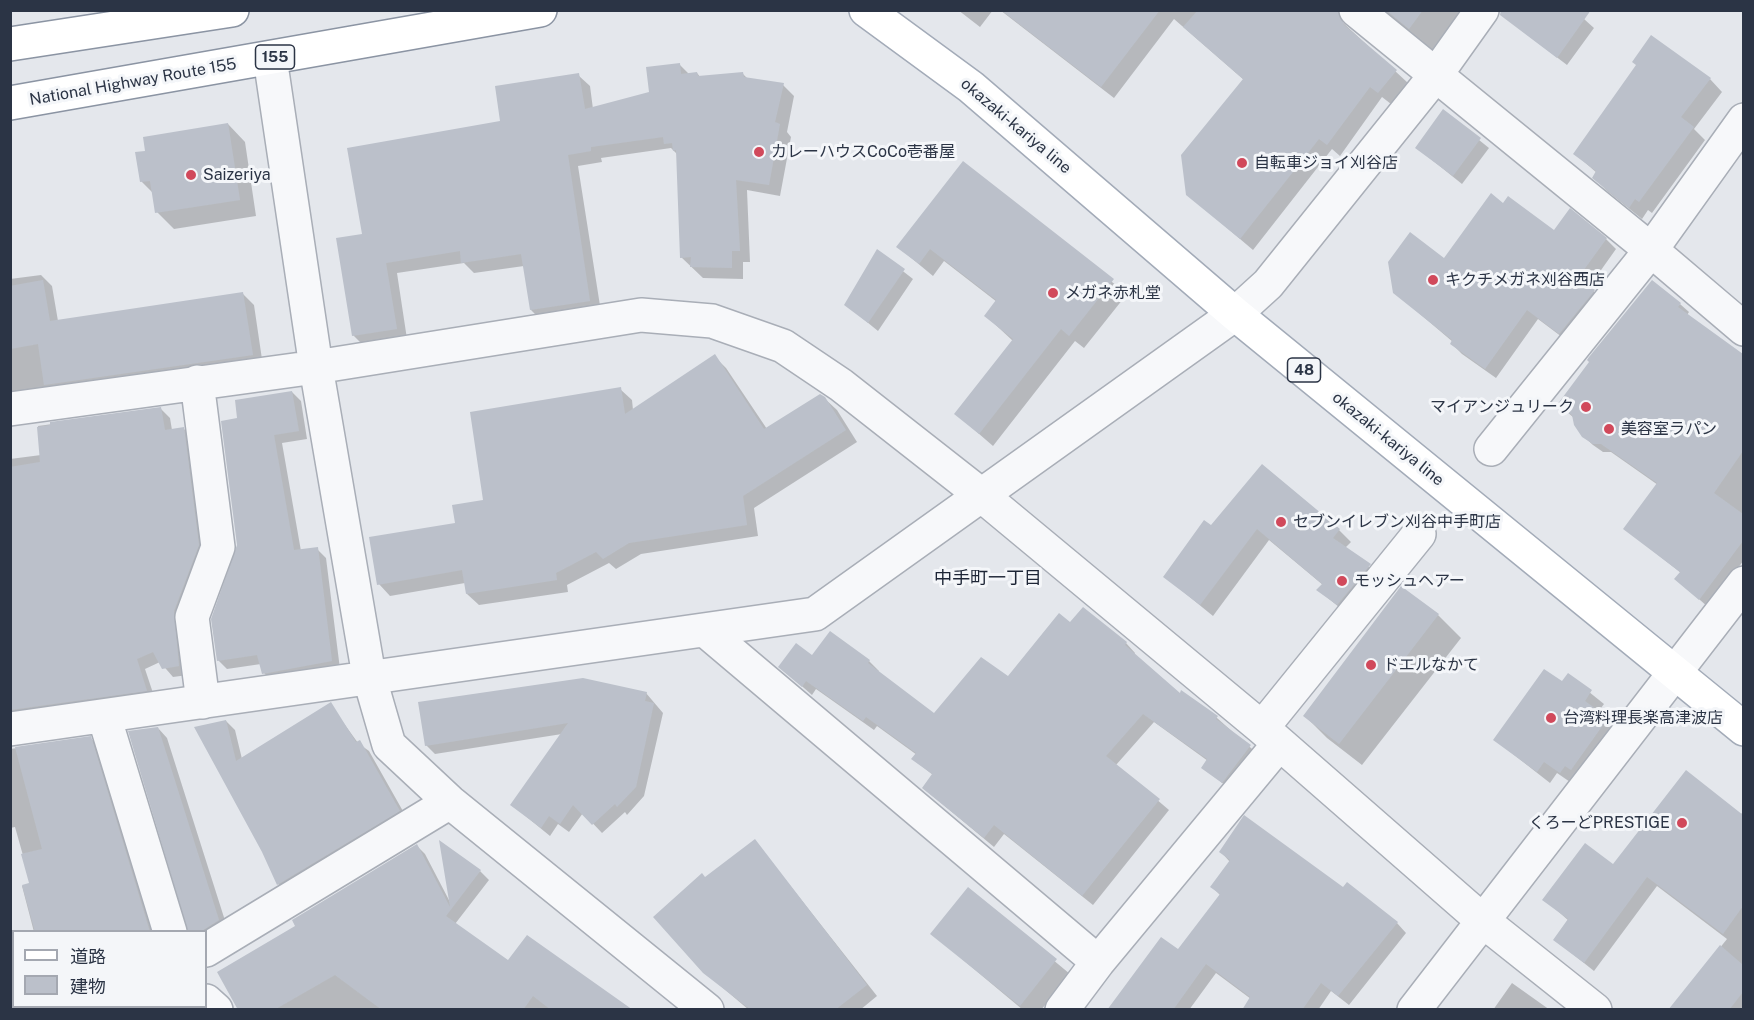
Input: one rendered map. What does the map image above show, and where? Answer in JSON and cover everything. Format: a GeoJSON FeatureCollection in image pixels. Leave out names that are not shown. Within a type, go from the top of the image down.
{"type":"FeatureCollection","features":[{"type":"Feature","properties":{"kind":"main road"},"geometry":{"type":"LineString","coordinates":[[10,44],[232,10]]}},
{"type":"Feature","properties":{"kind":"main road","name":"National Highway Route 155"},"geometry":{"type":"LineString","coordinates":[[10,103],[540,10]]}},
{"type":"Feature","properties":{"kind":"main road","name":"okazaki-kariya line"},"geometry":{"type":"LineString","coordinates":[[866,10],[971,87],[1235,314],[1743,729]]}},
{"type":"Feature","properties":{"kind":"street"},"geometry":{"type":"LineString","coordinates":[[1356,10],[1651,250],[1743,329]]}},
{"type":"Feature","properties":{"kind":"street"},"geometry":{"type":"LineString","coordinates":[[10,729],[369,676],[706,632],[815,614],[1235,314],[1268,284],[1435,76],[1482,10]]}},
{"type":"Feature","properties":{"kind":"street"},"geometry":{"type":"LineString","coordinates":[[270,58],[316,368],[369,676],[389,745],[450,802],[707,1010]]}},
{"type":"Feature","properties":{"kind":"street"},"geometry":{"type":"LineString","coordinates":[[1491,449],[1651,250],[1743,120]]}},
{"type":"Feature","properties":{"kind":"street"},"geometry":{"type":"LineString","coordinates":[[10,409],[197,382],[316,368],[640,315],[712,321],[783,346],[841,385],[980,495],[1271,736],[1483,921],[1595,1010]]}},
{"type":"Feature","properties":{"kind":"street"},"geometry":{"type":"LineString","coordinates":[[197,382],[218,547],[192,617],[203,702]]}},
{"type":"Feature","properties":{"kind":"street"},"geometry":{"type":"LineString","coordinates":[[1062,1010],[1271,736],[1419,534]]}},
{"type":"Feature","properties":{"kind":"street"},"geometry":{"type":"LineString","coordinates":[[1414,1010],[1676,674],[1743,583]]}},
{"type":"Feature","properties":{"kind":"street"},"geometry":{"type":"LineString","coordinates":[[706,632],[1098,962]]}},
{"type":"Feature","properties":{"kind":"street"},"geometry":{"type":"LineString","coordinates":[[104,716],[169,930]]}},
{"type":"Feature","properties":{"kind":"street"},"geometry":{"type":"LineString","coordinates":[[207,949],[450,802]]}},
{"type":"Feature","properties":{"kind":"building"},"geometry":{"type":"Polygon","coordinates":[[[1001,10],[1160,10],[1101,87],[1001,10]]]}},
{"type":"Feature","properties":{"kind":"building"},"geometry":{"type":"Polygon","coordinates":[[[1198,10],[1338,10],[1344,25],[1397,70],[1378,93],[1370,87],[1327,145],[1319,139],[1240,239],[1186,195],[1181,155],[1243,79],[1183,27],[1198,10]]]}},
{"type":"Feature","properties":{"kind":"building"},"geometry":{"type":"Polygon","coordinates":[[[1386,10],[1423,10],[1409,29],[1386,10]]]}},
{"type":"Feature","properties":{"kind":"building"},"geometry":{"type":"Polygon","coordinates":[[[1501,10],[1591,10],[1557,58],[1500,15],[1501,10]]]}},
{"type":"Feature","properties":{"kind":"building"},"geometry":{"type":"Polygon","coordinates":[[[1651,35],[1711,78],[1681,117],[1694,127],[1639,202],[1635,199],[1629,208],[1592,178],[1596,171],[1573,154],[1636,65],[1632,62],[1651,35]]]}},
{"type":"Feature","properties":{"kind":"building"},"geometry":{"type":"Polygon","coordinates":[[[680,63],[681,74],[697,72],[698,76],[743,72],[744,77],[784,83],[775,122],[780,124],[769,185],[736,180],[740,251],[732,251],[732,268],[690,267],[691,257],[680,258],[676,150],[673,151],[672,143],[664,144],[663,137],[591,147],[591,151],[568,155],[590,301],[530,310],[521,254],[461,263],[460,251],[386,263],[397,329],[352,336],[336,238],[362,234],[347,148],[500,121],[495,86],[579,73],[585,109],[649,92],[646,67],[680,63]]]}},
{"type":"Feature","properties":{"kind":"building"},"geometry":{"type":"Polygon","coordinates":[[[1443,109],[1481,138],[1453,176],[1415,148],[1443,109]]]}},
{"type":"Feature","properties":{"kind":"building"},"geometry":{"type":"Polygon","coordinates":[[[228,123],[240,200],[155,213],[150,181],[140,182],[135,152],[145,151],[143,137],[228,123]]]}},
{"type":"Feature","properties":{"kind":"building"},"geometry":{"type":"Polygon","coordinates":[[[963,161],[1114,279],[1069,336],[1061,329],[979,434],[954,414],[1013,339],[984,316],[996,300],[930,249],[919,264],[896,247],[963,161]]]}},
{"type":"Feature","properties":{"kind":"building"},"geometry":{"type":"Polygon","coordinates":[[[1491,193],[1503,203],[1508,196],[1554,230],[1570,208],[1607,238],[1578,278],[1595,290],[1559,334],[1527,310],[1485,369],[1450,344],[1452,340],[1393,293],[1388,262],[1410,232],[1444,258],[1491,193]]]}},
{"type":"Feature","properties":{"kind":"building"},"geometry":{"type":"Polygon","coordinates":[[[877,249],[905,269],[868,323],[844,305],[877,249]]]}},
{"type":"Feature","properties":{"kind":"building"},"geometry":{"type":"Polygon","coordinates":[[[43,280],[50,321],[243,292],[253,355],[44,385],[38,344],[10,349],[10,286],[43,280]]]}},
{"type":"Feature","properties":{"kind":"building"},"geometry":{"type":"Polygon","coordinates":[[[1652,280],[1681,303],[1678,307],[1743,354],[1743,451],[1714,493],[1743,514],[1743,541],[1699,600],[1674,579],[1680,572],[1623,529],[1657,483],[1601,444],[1593,444],[1582,437],[1574,425],[1572,415],[1557,405],[1589,362],[1587,360],[1589,357],[1652,280]]]}},
{"type":"Feature","properties":{"kind":"building"},"geometry":{"type":"Polygon","coordinates":[[[715,354],[764,429],[820,394],[825,397],[846,430],[743,496],[747,525],[629,543],[603,559],[596,552],[556,573],[557,580],[466,594],[462,570],[377,585],[369,537],[455,523],[452,505],[483,500],[470,412],[621,387],[625,414],[715,354]]]}},
{"type":"Feature","properties":{"kind":"building"},"geometry":{"type":"Polygon","coordinates":[[[292,391],[299,431],[274,435],[294,550],[318,547],[332,661],[262,674],[257,655],[217,661],[211,619],[237,545],[221,421],[237,418],[235,400],[292,391]]]}},
{"type":"Feature","properties":{"kind":"building"},"geometry":{"type":"Polygon","coordinates":[[[161,407],[165,430],[184,427],[199,545],[174,611],[179,666],[162,669],[153,652],[137,659],[147,691],[10,710],[10,467],[40,462],[37,427],[50,425],[50,422],[161,407]]]}},
{"type":"Feature","properties":{"kind":"building"},"geometry":{"type":"Polygon","coordinates":[[[1262,464],[1340,529],[1333,538],[1371,564],[1337,605],[1316,590],[1322,584],[1257,529],[1200,605],[1163,577],[1204,520],[1211,525],[1262,464]]]}},
{"type":"Feature","properties":{"kind":"building","name":"ドエルなかて"},"geometry":{"type":"Polygon","coordinates":[[[1401,586],[1439,614],[1339,744],[1303,716],[1401,586]]]}},
{"type":"Feature","properties":{"kind":"building"},"geometry":{"type":"Polygon","coordinates":[[[1083,607],[1127,642],[1125,645],[1180,693],[1181,690],[1218,716],[1216,719],[1251,745],[1222,783],[1201,768],[1207,759],[1143,714],[1106,756],[1160,799],[1082,896],[994,825],[984,838],[922,788],[932,774],[911,759],[916,753],[866,717],[863,721],[806,681],[802,687],[778,667],[796,643],[812,655],[830,631],[870,660],[868,663],[934,713],[981,657],[1008,676],[1059,613],[1070,622],[1083,607]]]}},
{"type":"Feature","properties":{"kind":"building"},"geometry":{"type":"Polygon","coordinates":[[[1544,669],[1562,681],[1568,673],[1592,690],[1585,701],[1608,718],[1571,770],[1565,766],[1560,773],[1544,762],[1537,772],[1493,740],[1544,669]]]}},
{"type":"Feature","properties":{"kind":"building"},"geometry":{"type":"Polygon","coordinates":[[[583,678],[647,692],[645,701],[654,703],[636,787],[617,807],[615,804],[592,825],[573,805],[560,824],[549,816],[541,828],[510,805],[568,723],[425,746],[418,702],[583,678]]]}},
{"type":"Feature","properties":{"kind":"building"},"geometry":{"type":"Polygon","coordinates":[[[331,702],[356,742],[360,740],[400,811],[277,885],[262,852],[194,727],[226,720],[236,761],[331,702]]]}},
{"type":"Feature","properties":{"kind":"building"},"geometry":{"type":"Polygon","coordinates":[[[158,727],[219,920],[203,930],[187,930],[128,731],[158,727]]]}},
{"type":"Feature","properties":{"kind":"building"},"geometry":{"type":"Polygon","coordinates":[[[91,736],[149,930],[34,930],[22,885],[29,883],[21,854],[42,849],[15,747],[91,736]]]}},
{"type":"Feature","properties":{"kind":"building"},"geometry":{"type":"Polygon","coordinates":[[[1686,770],[1743,815],[1743,906],[1723,934],[1647,877],[1584,963],[1553,940],[1568,919],[1542,900],[1585,843],[1613,864],[1686,770]]]}},
{"type":"Feature","properties":{"kind":"building"},"geometry":{"type":"Polygon","coordinates":[[[1244,815],[1343,887],[1347,882],[1398,922],[1338,996],[1321,983],[1302,1010],[1242,1010],[1250,997],[1206,964],[1173,1010],[1107,1010],[1161,937],[1178,949],[1220,894],[1210,887],[1230,860],[1219,852],[1244,815]]]}},
{"type":"Feature","properties":{"kind":"building"},"geometry":{"type":"Polygon","coordinates":[[[755,839],[867,985],[835,1010],[751,1010],[703,973],[653,917],[702,873],[705,877],[755,839]]]}},
{"type":"Feature","properties":{"kind":"building"},"geometry":{"type":"Polygon","coordinates":[[[439,840],[481,870],[446,916],[508,960],[527,935],[633,1010],[551,1010],[533,996],[523,1010],[382,1010],[335,975],[274,1010],[238,1010],[217,972],[295,926],[292,920],[417,844],[450,907],[439,840]]]}},
{"type":"Feature","properties":{"kind":"building"},"geometry":{"type":"Polygon","coordinates":[[[968,887],[1057,959],[1020,1006],[930,934],[968,887]]]}},
{"type":"Feature","properties":{"kind":"building"},"geometry":{"type":"Polygon","coordinates":[[[1720,945],[1743,965],[1743,992],[1729,1010],[1668,1010],[1720,945]]]}},
{"type":"Feature","properties":{"kind":"place","name":"カレーハウスCoCo壱番屋"},"geometry":{"type":"Point","coordinates":[759,152]}},
{"type":"Feature","properties":{"kind":"place","name":"自転車ジョイ刈谷店"},"geometry":{"type":"Point","coordinates":[1242,163]}},
{"type":"Feature","properties":{"kind":"place","name":"Saizeriya"},"geometry":{"type":"Point","coordinates":[191,175]}},
{"type":"Feature","properties":{"kind":"place","name":"キクチメガネ刈谷西店"},"geometry":{"type":"Point","coordinates":[1433,280]}},
{"type":"Feature","properties":{"kind":"place","name":"メガネ赤札堂"},"geometry":{"type":"Point","coordinates":[1053,293]}},
{"type":"Feature","properties":{"kind":"place","name":"マイアンジュリーク"},"geometry":{"type":"Point","coordinates":[1586,407]}},
{"type":"Feature","properties":{"kind":"place","name":"美容室ラパン"},"geometry":{"type":"Point","coordinates":[1609,429]}},
{"type":"Feature","properties":{"kind":"place","name":"セブンイレブン刈谷中手町店"},"geometry":{"type":"Point","coordinates":[1281,522]}},
{"type":"Feature","properties":{"kind":"place","name":"モッシュヘアー"},"geometry":{"type":"Point","coordinates":[1342,581]}},
{"type":"Feature","properties":{"kind":"place","name":"ドエルなかて"},"geometry":{"type":"Point","coordinates":[1371,665]}},
{"type":"Feature","properties":{"kind":"place","name":"台湾料理長楽高津波店"},"geometry":{"type":"Point","coordinates":[1551,718]}},
{"type":"Feature","properties":{"kind":"place","name":"くろーどPRESTIGE"},"geometry":{"type":"Point","coordinates":[1682,823]}},
{"type":"Feature","properties":{"kind":"district","name":"中手町一丁目"},"geometry":{"type":"Point","coordinates":[988,578]}}]}
